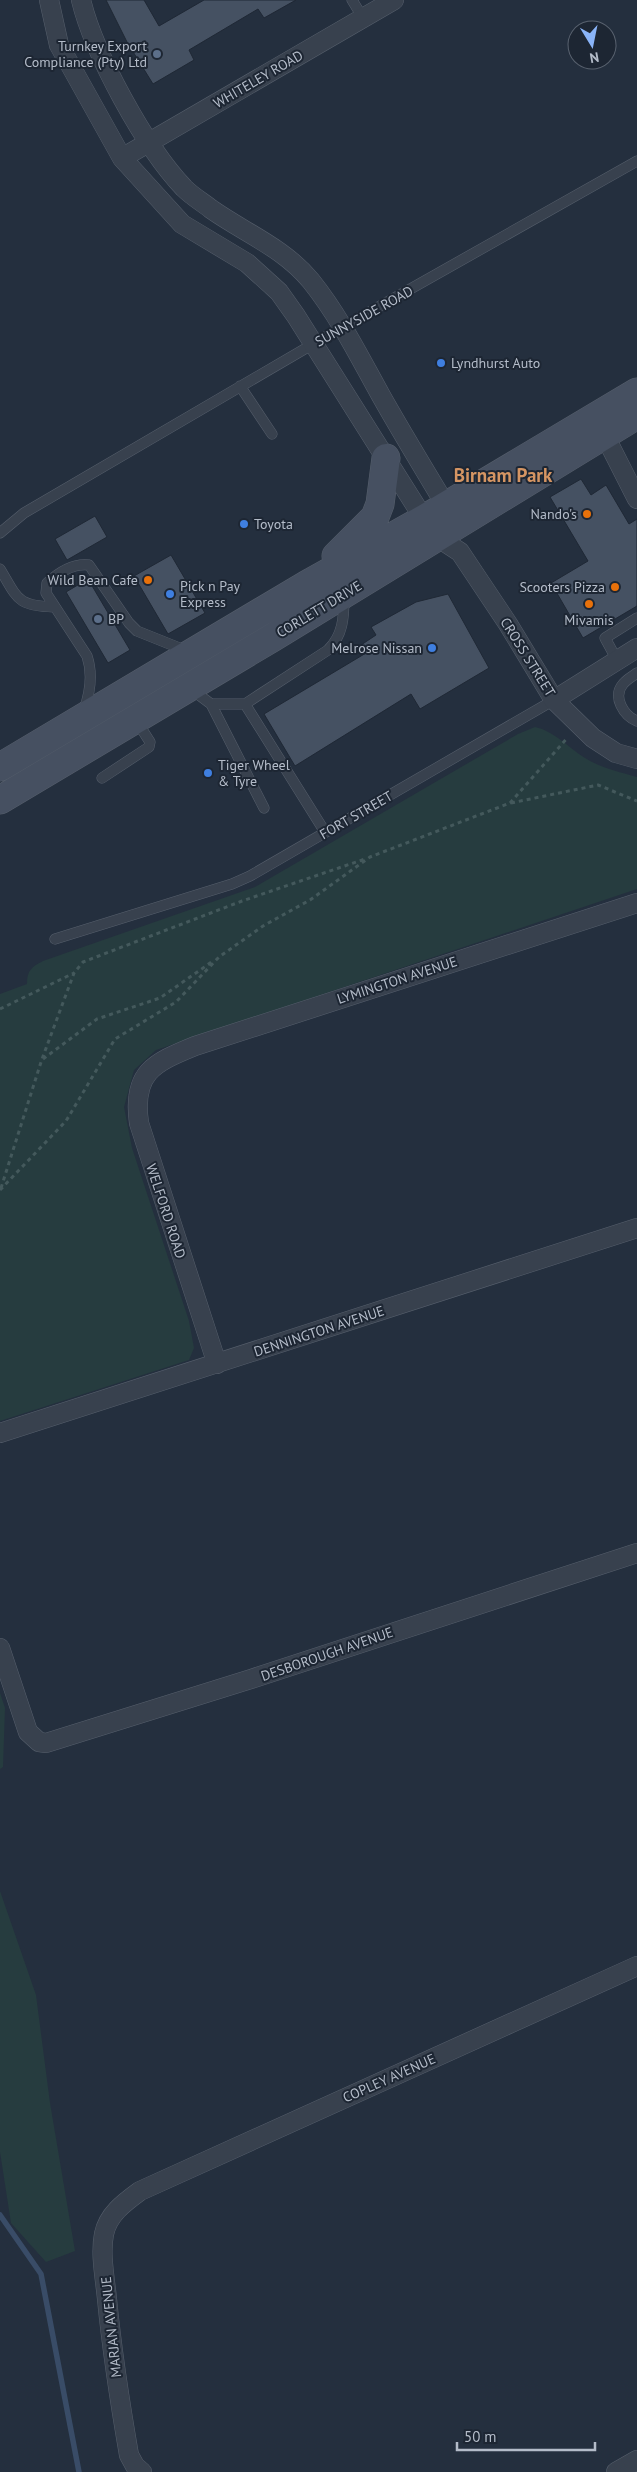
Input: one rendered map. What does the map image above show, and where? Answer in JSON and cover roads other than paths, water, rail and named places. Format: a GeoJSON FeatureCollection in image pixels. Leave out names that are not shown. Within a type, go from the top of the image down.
{"type":"FeatureCollection","features":[{"type":"Feature","properties":{"kind":"main road","name":"CORLETT DRIVE"},"geometry":{"type":"LineString","coordinates":[[0,800],[344,594],[441,522],[637,392]]}},
{"type":"Feature","properties":{"kind":"main road","name":"CORLETT DRIVE"},"geometry":{"type":"LineString","coordinates":[[0,767],[306,585],[441,522],[637,415]]}},
{"type":"Feature","properties":{"kind":"main road"},"geometry":{"type":"LineString","coordinates":[[306,585],[363,531],[375,517],[380,504],[386,458]]}},
{"type":"Feature","properties":{"kind":"street","name":"CROSS STREET"},"geometry":{"type":"LineString","coordinates":[[49,0],[60,45],[122,158],[182,224],[247,263],[279,292],[386,458],[441,522]]}},
{"type":"Feature","properties":{"kind":"street","name":"CROSS STREET"},"geometry":{"type":"LineString","coordinates":[[82,0],[86,17],[99,50],[124,100],[150,142],[184,188],[224,218],[264,240],[297,266],[311,282],[343,329],[441,522],[508,624],[554,700],[578,725],[607,748],[637,759]]}},
{"type":"Feature","properties":{"kind":"street","name":"WHITELEY ROAD"},"geometry":{"type":"LineString","coordinates":[[122,158],[394,0]]}},
{"type":"Feature","properties":{"kind":"street"},"geometry":{"type":"LineString","coordinates":[[604,434],[637,499]]}},
{"type":"Feature","properties":{"kind":"street","name":"FORT STREET"},"geometry":{"type":"LineString","coordinates":[[554,700],[637,648]]}},
{"type":"Feature","properties":{"kind":"street","name":"LYMINGTON AVENUE"},"geometry":{"type":"LineString","coordinates":[[159,1061],[194,1046],[637,902]]}},
{"type":"Feature","properties":{"kind":"street","name":"WELFORD ROAD"},"geometry":{"type":"LineString","coordinates":[[159,1061],[150,1069],[139,1090],[137,1106],[139,1123],[217,1364]]}},
{"type":"Feature","properties":{"kind":"street","name":"DENNINGTON AVENUE"},"geometry":{"type":"LineString","coordinates":[[0,1433],[637,1228]]}},
{"type":"Feature","properties":{"kind":"street","name":"DESBOROUGH AVENUE"},"geometry":{"type":"LineString","coordinates":[[0,1648],[28,1732],[39,1742],[56,1742],[637,1553]]}},
{"type":"Feature","properties":{"kind":"street","name":"COPLEY AVENUE"},"geometry":{"type":"LineString","coordinates":[[140,2191],[637,1966]]}},
{"type":"Feature","properties":{"kind":"street","name":"MARJAN AVENUE"},"geometry":{"type":"LineString","coordinates":[[140,2191],[110,2217],[104,2233],[103,2250],[114,2362],[129,2454],[135,2466],[142,2472]]}},
{"type":"Feature","properties":{"kind":"street"},"geometry":{"type":"LineString","coordinates":[[616,2472],[637,2460]]}},
{"type":"Feature","properties":{"kind":"lane"},"geometry":{"type":"LineString","coordinates":[[352,0],[363,18]]}},
{"type":"Feature","properties":{"kind":"lane","name":"SUNNYSIDE ROAD"},"geometry":{"type":"LineString","coordinates":[[0,533],[24,513],[240,386],[637,161]]}},
{"type":"Feature","properties":{"kind":"lane"},"geometry":{"type":"LineString","coordinates":[[240,386],[272,434]]}},
{"type":"Feature","properties":{"kind":"lane"},"geometry":{"type":"LineString","coordinates":[[80,720],[90,691],[90,665],[87,656],[46,593],[47,582],[77,565],[90,565],[129,623],[137,631],[193,653]]}},
{"type":"Feature","properties":{"kind":"lane"},"geometry":{"type":"LineString","coordinates":[[0,569],[18,598],[34,606],[54,607]]}},
{"type":"Feature","properties":{"kind":"lane"},"geometry":{"type":"LineString","coordinates":[[211,704],[245,704],[328,650],[336,642],[344,620],[344,594]]}},
{"type":"Feature","properties":{"kind":"lane"},"geometry":{"type":"LineString","coordinates":[[617,660],[605,638],[637,618]]}},
{"type":"Feature","properties":{"kind":"lane"},"geometry":{"type":"LineString","coordinates":[[637,674],[622,684],[619,692],[623,710],[628,716],[637,721]]}},
{"type":"Feature","properties":{"kind":"lane"},"geometry":{"type":"LineString","coordinates":[[189,687],[211,704],[264,808]]}},
{"type":"Feature","properties":{"kind":"lane","name":"FORT STREET"},"geometry":{"type":"LineString","coordinates":[[55,939],[232,884],[554,700]]}},
{"type":"Feature","properties":{"kind":"lane"},"geometry":{"type":"LineString","coordinates":[[245,704],[325,832]]}},
{"type":"Feature","properties":{"kind":"lane"},"geometry":{"type":"LineString","coordinates":[[102,778],[149,747],[150,742],[136,719]]}},
{"type":"Feature","properties":{"kind":"waterway"},"geometry":{"type":"LineString","coordinates":[[0,2215],[41,2274],[79,2472]]}},
{"type":"Feature","properties":{"kind":"place","name":"Turnkey Export Compliance (Pty) Ltd"},"geometry":{"type":"Point","coordinates":[157,54]}},
{"type":"Feature","properties":{"kind":"place","name":"Lyndhurst Auto"},"geometry":{"type":"Point","coordinates":[441,363]}},
{"type":"Feature","properties":{"kind":"place","name":"Nando's"},"geometry":{"type":"Point","coordinates":[587,514]}},
{"type":"Feature","properties":{"kind":"place","name":"Toyota"},"geometry":{"type":"Point","coordinates":[244,524]}},
{"type":"Feature","properties":{"kind":"place","name":"Wild Bean Cafe"},"geometry":{"type":"Point","coordinates":[148,580]}},
{"type":"Feature","properties":{"kind":"place","name":"Scooters Pizza"},"geometry":{"type":"Point","coordinates":[615,587]}},
{"type":"Feature","properties":{"kind":"place","name":"Pick n Pay Express"},"geometry":{"type":"Point","coordinates":[170,594]}},
{"type":"Feature","properties":{"kind":"place","name":"Mivamis"},"geometry":{"type":"Point","coordinates":[589,604]}},
{"type":"Feature","properties":{"kind":"place","name":"BP"},"geometry":{"type":"Point","coordinates":[98,619]}},
{"type":"Feature","properties":{"kind":"place","name":"Melrose Nissan"},"geometry":{"type":"Point","coordinates":[432,648]}},
{"type":"Feature","properties":{"kind":"place","name":"Tiger Wheel & Tyre"},"geometry":{"type":"Point","coordinates":[208,773]}},
{"type":"Feature","properties":{"kind":"district","name":"Birnam Park"},"geometry":{"type":"Point","coordinates":[503,475]}}]}
